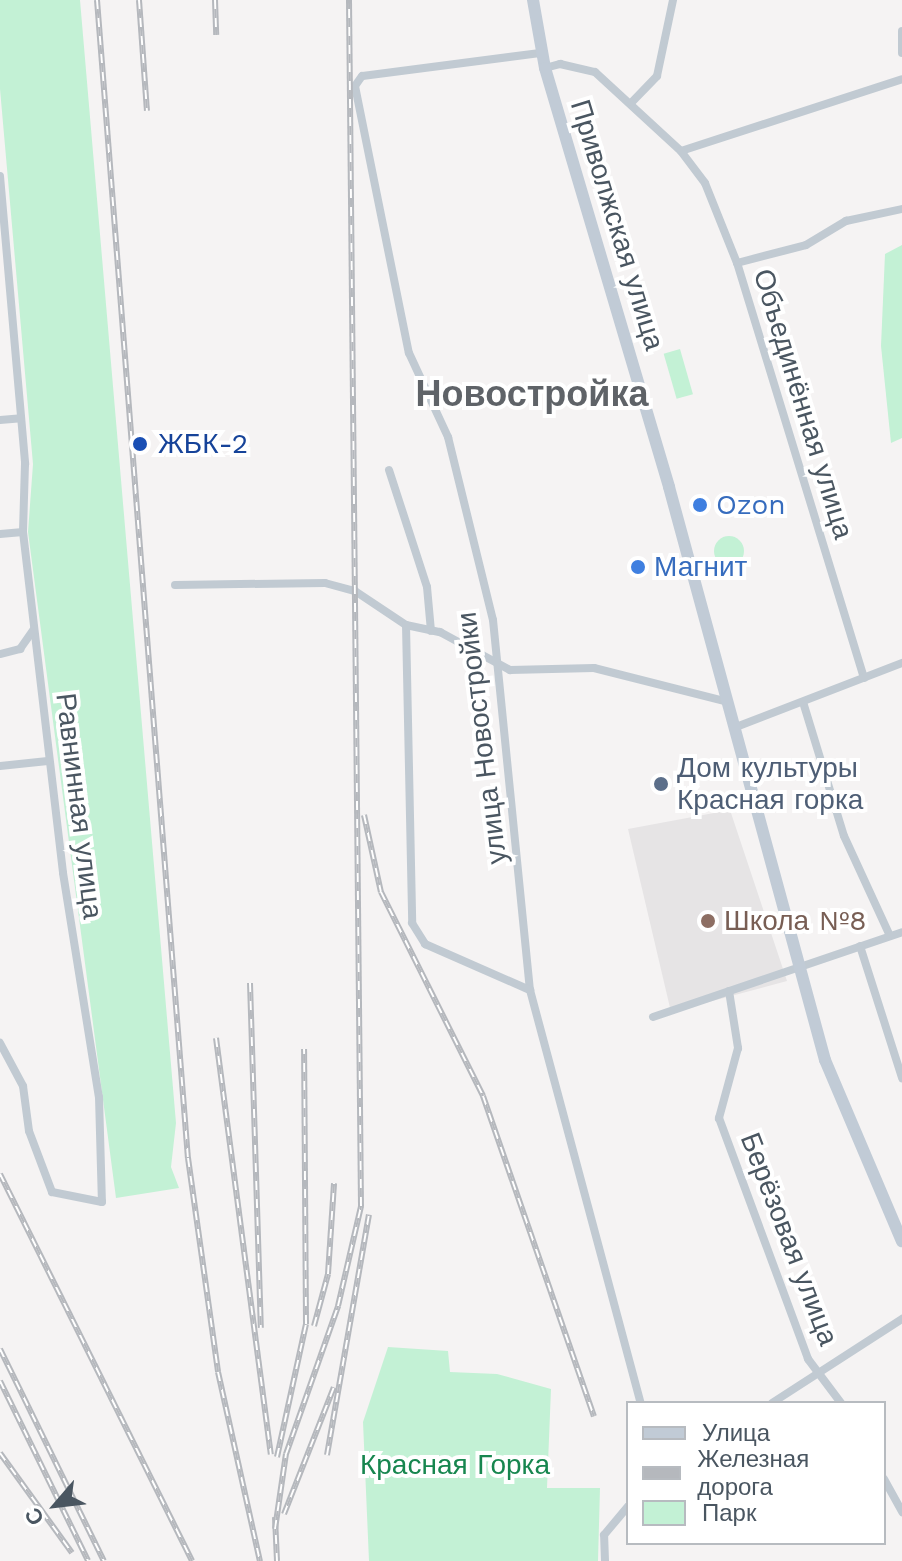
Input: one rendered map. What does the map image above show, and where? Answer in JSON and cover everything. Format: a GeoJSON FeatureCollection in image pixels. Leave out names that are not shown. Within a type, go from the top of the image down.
{"type":"FeatureCollection","features":[{"type":"Feature","properties":{"kind":"main road","name":"Приволжская улица"},"geometry":{"type":"LineString","coordinates":[[533,0],[540,53],[729,702],[799,967],[851,1129],[902,1241]]}},
{"type":"Feature","properties":{"kind":"street"},"geometry":{"type":"LineString","coordinates":[[632,102],[657,76],[673,0]]}},
{"type":"Feature","properties":{"kind":"street"},"geometry":{"type":"LineString","coordinates":[[902,31],[902,53]]}},
{"type":"Feature","properties":{"kind":"street","name":"улица Новостройки"},"geometry":{"type":"LineString","coordinates":[[540,53],[362,76],[355,86],[359,118],[409,353],[448,437],[499,663],[530,990],[640,1401]]}},
{"type":"Feature","properties":{"kind":"street","name":"Объединённая улица"},"geometry":{"type":"LineString","coordinates":[[545,68],[595,72],[632,102],[681,151],[705,183],[737,263],[864,678]]}},
{"type":"Feature","properties":{"kind":"street"},"geometry":{"type":"LineString","coordinates":[[681,151],[902,79]]}},
{"type":"Feature","properties":{"kind":"street","name":"Равнинная улица"},"geometry":{"type":"LineString","coordinates":[[0,176],[21,418],[23,532],[48,761],[99,1097],[102,1202],[52,1192],[29,1131],[23,1086],[0,1043]]}},
{"type":"Feature","properties":{"kind":"street"},"geometry":{"type":"LineString","coordinates":[[737,263],[806,245],[846,221],[902,209]]}},
{"type":"Feature","properties":{"kind":"street"},"geometry":{"type":"LineString","coordinates":[[0,299],[11,298]]}},
{"type":"Feature","properties":{"kind":"street"},"geometry":{"type":"LineString","coordinates":[[0,420],[21,418]]}},
{"type":"Feature","properties":{"kind":"street"},"geometry":{"type":"LineString","coordinates":[[389,470],[427,587],[431,631]]}},
{"type":"Feature","properties":{"kind":"street"},"geometry":{"type":"LineString","coordinates":[[0,534],[23,532]]}},
{"type":"Feature","properties":{"kind":"street"},"geometry":{"type":"LineString","coordinates":[[175,585],[325,583],[355,591],[406,625],[431,631],[510,670],[594,668],[729,702]]}},
{"type":"Feature","properties":{"kind":"street"},"geometry":{"type":"LineString","coordinates":[[406,625],[412,923],[425,944],[530,990]]}},
{"type":"Feature","properties":{"kind":"street"},"geometry":{"type":"LineString","coordinates":[[0,654],[20,649],[34,629]]}},
{"type":"Feature","properties":{"kind":"street"},"geometry":{"type":"LineString","coordinates":[[736,727],[900,664],[902,678]]}},
{"type":"Feature","properties":{"kind":"street"},"geometry":{"type":"LineString","coordinates":[[803,702],[844,836],[890,936]]}},
{"type":"Feature","properties":{"kind":"street"},"geometry":{"type":"LineString","coordinates":[[0,766],[48,761]]}},
{"type":"Feature","properties":{"kind":"street"},"geometry":{"type":"LineString","coordinates":[[653,1017],[902,932]]}},
{"type":"Feature","properties":{"kind":"street"},"geometry":{"type":"LineString","coordinates":[[860,946],[902,1078]]}},
{"type":"Feature","properties":{"kind":"street","name":"Берёзовая улица"},"geometry":{"type":"LineString","coordinates":[[729,991],[738,1048],[719,1118],[808,1359],[840,1401]]}},
{"type":"Feature","properties":{"kind":"street"},"geometry":{"type":"LineString","coordinates":[[775,1401],[902,1319]]}},
{"type":"Feature","properties":{"kind":"street"},"geometry":{"type":"LineString","coordinates":[[886,1483],[901,1509]]}},
{"type":"Feature","properties":{"kind":"street"},"geometry":{"type":"LineString","coordinates":[[605,1561],[604,1535],[626,1508]]}},
{"type":"Feature","properties":{"kind":"shaded area","name":"Школа №8"},"geometry":{"type":"Polygon","coordinates":[[[730,810],[787,981],[671,1012],[628,829],[730,810]]]}},
{"type":"Feature","properties":{"kind":"green space"},"geometry":{"type":"Polygon","coordinates":[[[0,0],[80,0],[176,1123],[171,1167],[179,1188],[116,1198],[28,532],[33,464],[0,89],[0,0]]]}},
{"type":"Feature","properties":{"kind":"green space"},"geometry":{"type":"Polygon","coordinates":[[[902,245],[902,438],[891,443],[881,346],[885,254],[902,245]]]}},
{"type":"Feature","properties":{"kind":"green space"},"geometry":{"type":"Polygon","coordinates":[[[680,349],[693,394],[677,399],[664,354],[680,349]]]}},
{"type":"Feature","properties":{"kind":"green space"},"geometry":{"type":"Polygon","coordinates":[[[729,536],[735,537],[743,545],[743,557],[735,565],[729,566],[723,565],[715,557],[714,551],[715,545],[723,537],[729,536]]]}},
{"type":"Feature","properties":{"kind":"green space","name":"Красная Горка"},"geometry":{"type":"Polygon","coordinates":[[[388,1347],[448,1351],[450,1372],[497,1374],[551,1389],[547,1488],[600,1488],[598,1561],[369,1561],[363,1422],[388,1347]]]}},
{"type":"Feature","properties":{"kind":"railway"},"geometry":{"type":"LineString","coordinates":[[97,0],[188,1158],[218,1372],[260,1561]]}},
{"type":"Feature","properties":{"kind":"railway"},"geometry":{"type":"LineString","coordinates":[[139,0],[147,111]]}},
{"type":"Feature","properties":{"kind":"railway"},"geometry":{"type":"LineString","coordinates":[[215,0],[216,35]]}},
{"type":"Feature","properties":{"kind":"railway"},"geometry":{"type":"LineString","coordinates":[[275,1529],[286,1454],[338,1306],[361,1206],[349,0]]}},
{"type":"Feature","properties":{"kind":"railway"},"geometry":{"type":"LineString","coordinates":[[364,815],[381,892],[483,1096],[594,1416]]}},
{"type":"Feature","properties":{"kind":"railway"},"geometry":{"type":"LineString","coordinates":[[250,983],[261,1328]]}},
{"type":"Feature","properties":{"kind":"railway"},"geometry":{"type":"LineString","coordinates":[[216,1038],[271,1454]]}},
{"type":"Feature","properties":{"kind":"railway"},"geometry":{"type":"LineString","coordinates":[[277,1457],[306,1324],[304,1049]]}},
{"type":"Feature","properties":{"kind":"railway"},"geometry":{"type":"LineString","coordinates":[[0,1174],[192,1561]]}},
{"type":"Feature","properties":{"kind":"railway"},"geometry":{"type":"LineString","coordinates":[[314,1326],[328,1274],[334,1183]]}},
{"type":"Feature","properties":{"kind":"railway"},"geometry":{"type":"LineString","coordinates":[[327,1455],[369,1215]]}},
{"type":"Feature","properties":{"kind":"railway"},"geometry":{"type":"LineString","coordinates":[[0,1349],[104,1561]]}},
{"type":"Feature","properties":{"kind":"railway"},"geometry":{"type":"LineString","coordinates":[[0,1381],[88,1561]]}},
{"type":"Feature","properties":{"kind":"railway"},"geometry":{"type":"LineString","coordinates":[[284,1514],[334,1387]]}},
{"type":"Feature","properties":{"kind":"railway"},"geometry":{"type":"LineString","coordinates":[[0,1453],[72,1553]]}},
{"type":"Feature","properties":{"kind":"railway"},"geometry":{"type":"LineString","coordinates":[[275,1517],[277,1561]]}},
{"type":"Feature","properties":{"kind":"place","name":"ЖБК-2"},"geometry":{"type":"Point","coordinates":[140,444]}},
{"type":"Feature","properties":{"kind":"place","name":"Ozon"},"geometry":{"type":"Point","coordinates":[700,505]}},
{"type":"Feature","properties":{"kind":"place","name":"Магнит"},"geometry":{"type":"Point","coordinates":[638,567]}},
{"type":"Feature","properties":{"kind":"place","name":"Дом культуры Красная горка"},"geometry":{"type":"Point","coordinates":[661,784]}},
{"type":"Feature","properties":{"kind":"place","name":"Школа №8"},"geometry":{"type":"Point","coordinates":[708,921]}},
{"type":"Feature","properties":{"kind":"district","name":"Новостройка"},"geometry":{"type":"Point","coordinates":[532,395]}}]}
